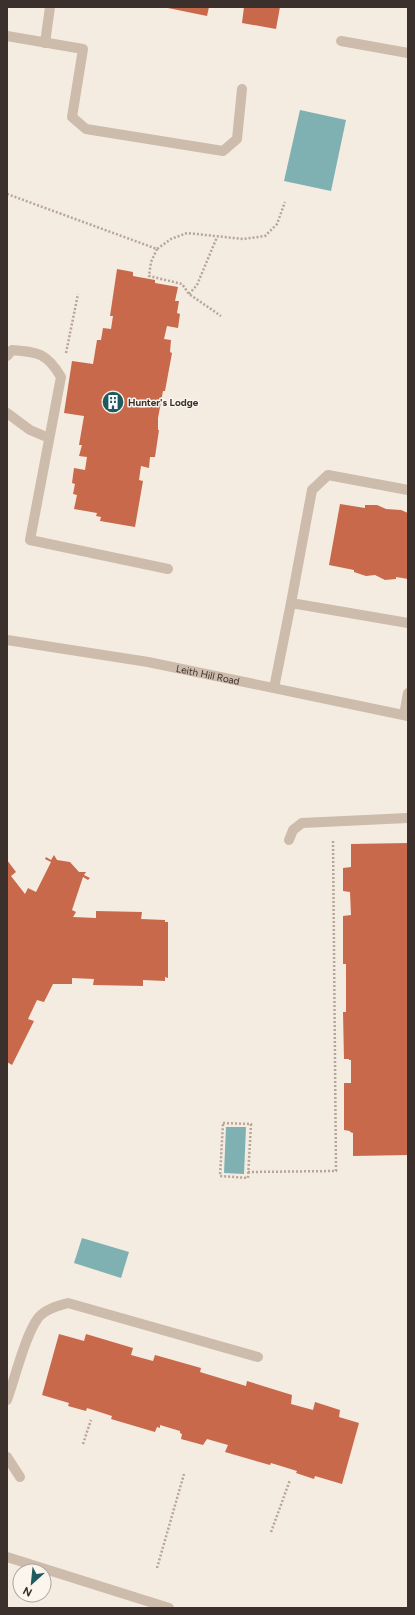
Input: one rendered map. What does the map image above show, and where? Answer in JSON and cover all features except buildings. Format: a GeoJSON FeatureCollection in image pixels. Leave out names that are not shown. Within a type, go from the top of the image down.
{"type":"FeatureCollection","features":[{"type":"Feature","properties":{"kind":"street"},"geometry":{"type":"LineString","coordinates":[[45,43],[50,7]]}},
{"type":"Feature","properties":{"kind":"street"},"geometry":{"type":"LineString","coordinates":[[7,36],[83,49],[72,117],[86,129],[223,151],[237,139],[242,89]]}},
{"type":"Feature","properties":{"kind":"street"},"geometry":{"type":"LineString","coordinates":[[341,41],[408,53]]}},
{"type":"Feature","properties":{"kind":"street"},"geometry":{"type":"LineString","coordinates":[[7,356],[12,350],[36,352],[53,363],[61,377],[30,540],[168,569]]}},
{"type":"Feature","properties":{"kind":"street"},"geometry":{"type":"LineString","coordinates":[[7,413],[30,430],[49,438]]}},
{"type":"Feature","properties":{"kind":"street"},"geometry":{"type":"LineString","coordinates":[[274,688],[312,490],[328,475],[408,490]]}},
{"type":"Feature","properties":{"kind":"street"},"geometry":{"type":"LineString","coordinates":[[291,603],[408,623]]}},
{"type":"Feature","properties":{"kind":"street","name":"Leith Hill Road"},"geometry":{"type":"LineString","coordinates":[[7,640],[148,662],[406,715]]}},
{"type":"Feature","properties":{"kind":"street"},"geometry":{"type":"LineString","coordinates":[[406,715],[408,693]]}},
{"type":"Feature","properties":{"kind":"street"},"geometry":{"type":"LineString","coordinates":[[290,840],[293,830],[302,823],[408,818]]}},
{"type":"Feature","properties":{"kind":"street"},"geometry":{"type":"LineString","coordinates":[[7,1400],[29,1335],[38,1317],[53,1307],[68,1303],[258,1357]]}},
{"type":"Feature","properties":{"kind":"street"},"geometry":{"type":"LineString","coordinates":[[7,1457],[20,1477]]}},
{"type":"Feature","properties":{"kind":"street"},"geometry":{"type":"LineString","coordinates":[[7,1557],[169,1608]]}},
{"type":"Feature","properties":{"kind":"path"},"geometry":{"type":"LineString","coordinates":[[7,194],[157,249]]}},
{"type":"Feature","properties":{"kind":"path"},"geometry":{"type":"LineString","coordinates":[[221,316],[189,294],[182,284],[149,276],[151,262],[157,249],[171,239],[187,233],[243,239],[265,236],[277,224],[285,202]]}},
{"type":"Feature","properties":{"kind":"path"},"geometry":{"type":"LineString","coordinates":[[189,294],[197,285],[217,237]]}},
{"type":"Feature","properties":{"kind":"path"},"geometry":{"type":"LineString","coordinates":[[66,357],[78,294]]}},
{"type":"Feature","properties":{"kind":"path"},"geometry":{"type":"LineString","coordinates":[[248,1172],[336,1171],[333,842],[335,834]]}},
{"type":"Feature","properties":{"kind":"path"},"geometry":{"type":"LineString","coordinates":[[223,1123],[251,1124],[248,1172],[248,1178],[220,1176],[223,1123]]}},
{"type":"Feature","properties":{"kind":"path"},"geometry":{"type":"LineString","coordinates":[[83,1444],[91,1420]]}},
{"type":"Feature","properties":{"kind":"path"},"geometry":{"type":"LineString","coordinates":[[157,1568],[184,1474]]}},
{"type":"Feature","properties":{"kind":"path"},"geometry":{"type":"LineString","coordinates":[[271,1532],[290,1480]]}},
{"type":"Feature","properties":{"kind":"water"},"geometry":{"type":"Polygon","coordinates":[[[300,110],[346,120],[331,191],[284,181],[300,110]]]}},
{"type":"Feature","properties":{"kind":"water"},"geometry":{"type":"Polygon","coordinates":[[[226,1127],[246,1127],[244,1174],[224,1173],[226,1127]]]}},
{"type":"Feature","properties":{"kind":"water"},"geometry":{"type":"Polygon","coordinates":[[[82,1238],[129,1252],[121,1278],[74,1263],[82,1238]]]}},
{"type":"Feature","properties":{"kind":"place","name":"Hunter's Lodge"},"geometry":{"type":"Point","coordinates":[113,402]}}]}
